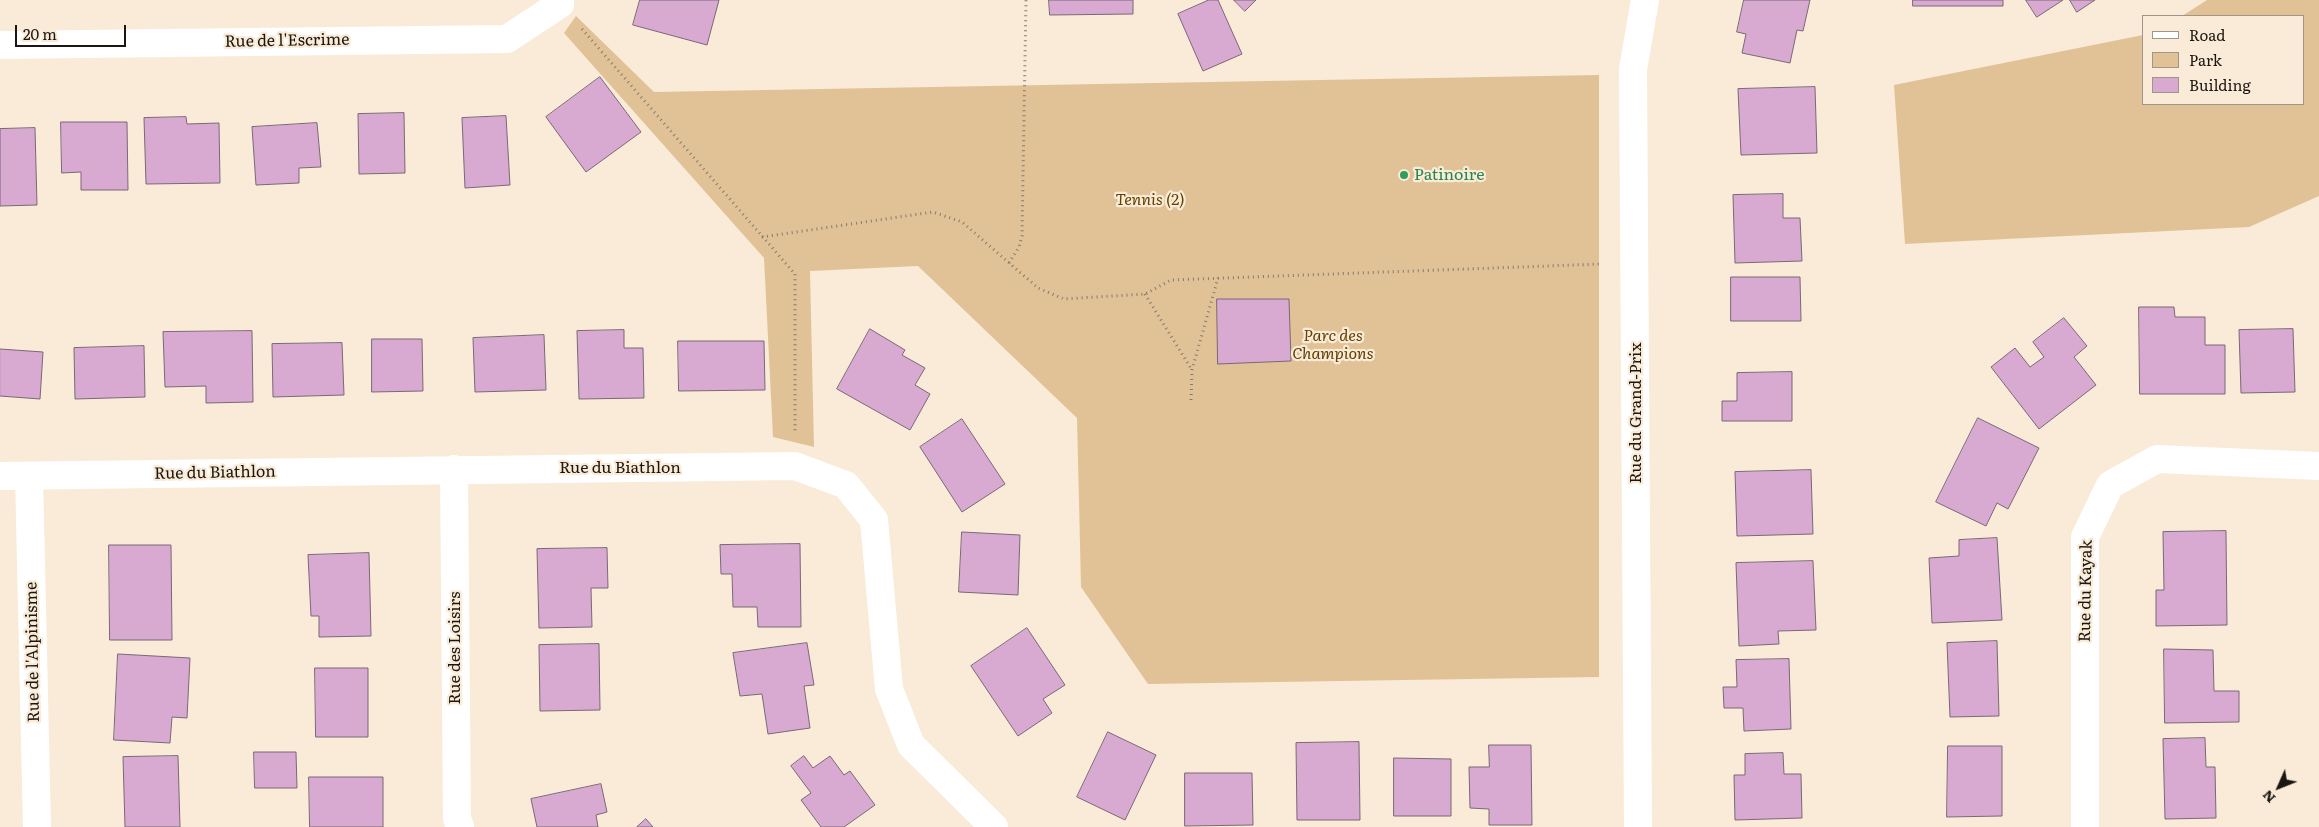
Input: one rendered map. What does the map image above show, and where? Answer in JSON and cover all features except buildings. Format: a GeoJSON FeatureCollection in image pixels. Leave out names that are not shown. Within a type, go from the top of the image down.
{"type":"FeatureCollection","features":[{"type":"Feature","properties":{"kind":"street","name":"Rue du Grand-Prix"},"geometry":{"type":"LineString","coordinates":[[1638,827],[1636,263],[1633,69],[1645,0]]}},
{"type":"Feature","properties":{"kind":"street","name":"Rue de l'Escrime"},"geometry":{"type":"LineString","coordinates":[[0,44],[507,39],[560,2]]}},
{"type":"Feature","properties":{"kind":"street","name":"Rue du Kayak"},"geometry":{"type":"LineString","coordinates":[[2085,827],[2084,537],[2110,485],[2157,459],[2319,466]]}},
{"type":"Feature","properties":{"kind":"street","name":"Rue du Biathlon"},"geometry":{"type":"LineString","coordinates":[[0,476],[795,466],[846,485],[874,520],[889,688],[911,745],[994,827]]}},
{"type":"Feature","properties":{"kind":"street","name":"Rue des Loisirs"},"geometry":{"type":"LineString","coordinates":[[454,469],[457,818],[460,827]]}},
{"type":"Feature","properties":{"kind":"street","name":"Rue de l'Alpinisme"},"geometry":{"type":"LineString","coordinates":[[29,476],[37,827]]}},
{"type":"Feature","properties":{"kind":"path"},"geometry":{"type":"LineString","coordinates":[[1009,263],[1019,247],[1022,236],[1026,0]]}},
{"type":"Feature","properties":{"kind":"path"},"geometry":{"type":"LineString","coordinates":[[560,2],[795,274],[795,466]]}},
{"type":"Feature","properties":{"kind":"path"},"geometry":{"type":"LineString","coordinates":[[762,236],[933,212],[962,222],[1038,288],[1064,299],[1146,294],[1171,280],[1636,263]]}},
{"type":"Feature","properties":{"kind":"path"},"geometry":{"type":"LineString","coordinates":[[1191,400],[1192,370],[1218,278]]}},
{"type":"Feature","properties":{"kind":"path"},"geometry":{"type":"LineString","coordinates":[[1146,294],[1192,370]]}},
{"type":"Feature","properties":{"kind":"green space"},"geometry":{"type":"Polygon","coordinates":[[[2207,0],[2319,0],[2319,196],[2249,227],[1905,244],[1894,85],[2142,35],[2142,105],[2304,105],[2304,15],[2184,15],[2207,0]]]}},
{"type":"Feature","properties":{"kind":"green space","name":"Parc des Champions"},"geometry":{"type":"Polygon","coordinates":[[[576,16],[654,92],[1599,75],[1599,677],[1148,684],[1081,587],[1077,418],[918,266],[810,271],[814,447],[773,437],[764,258],[564,33],[576,16]]]}},
{"type":"Feature","properties":{"kind":"place","name":"Patinoire"},"geometry":{"type":"Point","coordinates":[1404,175]}},
{"type":"Feature","properties":{"kind":"park label","name":"Tennis (2)"},"geometry":{"type":"Point","coordinates":[1150,200]}}]}
